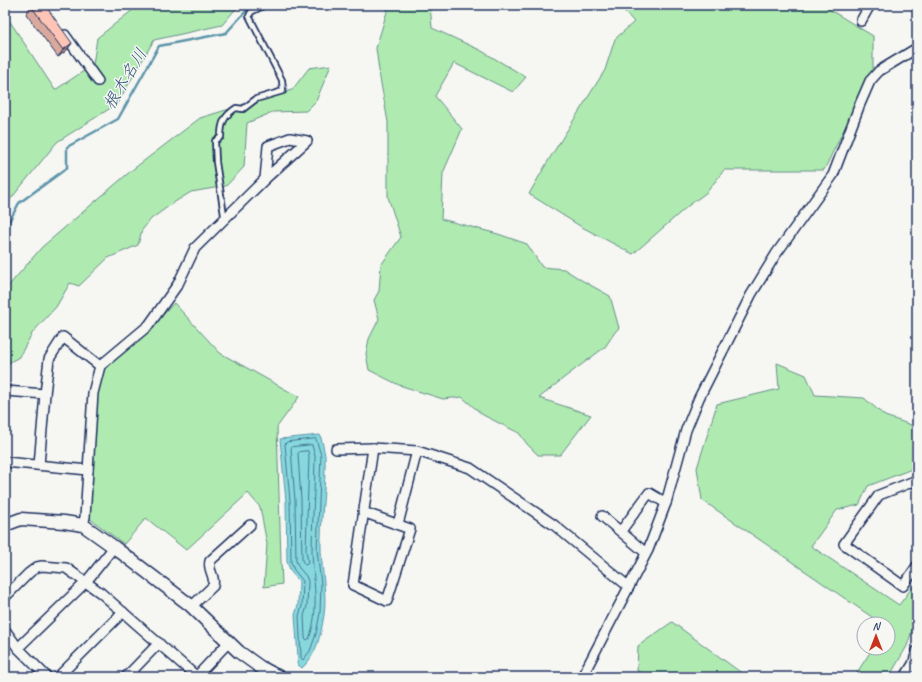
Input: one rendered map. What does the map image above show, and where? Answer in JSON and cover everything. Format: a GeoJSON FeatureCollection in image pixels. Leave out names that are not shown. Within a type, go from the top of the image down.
{"type":"FeatureCollection","features":[{"type":"Feature","properties":{"kind":"street"},"geometry":{"type":"LineString","coordinates":[[861,21],[870,5]]}},
{"type":"Feature","properties":{"kind":"street"},"geometry":{"type":"LineString","coordinates":[[61,30],[98,81]]}},
{"type":"Feature","properties":{"kind":"street"},"geometry":{"type":"LineString","coordinates":[[582,677],[646,553],[666,503],[686,430],[699,398],[751,295],[776,254],[833,175],[870,81],[879,71],[917,48]]}},
{"type":"Feature","properties":{"kind":"street"},"geometry":{"type":"LineString","coordinates":[[83,525],[85,517],[93,393],[100,366],[149,325],[178,284],[195,248],[265,179],[307,141],[290,138],[268,146],[265,179]]}},
{"type":"Feature","properties":{"kind":"street"},"geometry":{"type":"LineString","coordinates":[[39,465],[49,359],[63,337],[100,366]]}},
{"type":"Feature","properties":{"kind":"street"},"geometry":{"type":"LineString","coordinates":[[5,391],[45,394]]}},
{"type":"Feature","properties":{"kind":"street"},"geometry":{"type":"LineString","coordinates":[[336,449],[373,448],[417,451],[470,468],[554,525],[629,587]]}},
{"type":"Feature","properties":{"kind":"street"},"geometry":{"type":"LineString","coordinates":[[364,512],[410,529],[387,601],[353,585],[373,448]]}},
{"type":"Feature","properties":{"kind":"street"},"geometry":{"type":"LineString","coordinates":[[398,524],[417,451]]}},
{"type":"Feature","properties":{"kind":"street"},"geometry":{"type":"LineString","coordinates":[[5,462],[88,470]]}},
{"type":"Feature","properties":{"kind":"street"},"geometry":{"type":"LineString","coordinates":[[917,480],[879,495],[844,544],[903,586],[917,566]]}},
{"type":"Feature","properties":{"kind":"street"},"geometry":{"type":"LineString","coordinates":[[621,531],[649,493],[666,503]]}},
{"type":"Feature","properties":{"kind":"street"},"geometry":{"type":"LineString","coordinates":[[602,516],[646,553]]}},
{"type":"Feature","properties":{"kind":"street"},"geometry":{"type":"LineString","coordinates":[[6,523],[21,519],[83,525],[191,606],[228,643],[246,658],[279,677]]}},
{"type":"Feature","properties":{"kind":"street"},"geometry":{"type":"LineString","coordinates":[[191,606],[213,586],[214,578],[209,568],[210,561],[250,526]]}},
{"type":"Feature","properties":{"kind":"street"},"geometry":{"type":"LineString","coordinates":[[18,648],[86,582],[114,547]]}},
{"type":"Feature","properties":{"kind":"street"},"geometry":{"type":"LineString","coordinates":[[5,597],[37,567],[66,568],[101,592],[196,677],[228,643]]}},
{"type":"Feature","properties":{"kind":"street"},"geometry":{"type":"LineString","coordinates":[[58,677],[122,612]]}},
{"type":"Feature","properties":{"kind":"street"},"geometry":{"type":"LineString","coordinates":[[5,630],[18,648],[47,677]]}},
{"type":"Feature","properties":{"kind":"street"},"geometry":{"type":"LineString","coordinates":[[126,677],[159,643]]}},
{"type":"Feature","properties":{"kind":"street"},"geometry":{"type":"LineString","coordinates":[[905,677],[915,665],[917,651]]}},
{"type":"Feature","properties":{"kind":"lane"},"geometry":{"type":"LineString","coordinates":[[226,219],[224,215],[216,162],[215,141],[221,137],[223,119],[228,113],[236,108],[243,109],[256,99],[283,91],[282,80],[249,16],[251,12],[265,5]]}},
{"type":"Feature","properties":{"kind":"green space"},"geometry":{"type":"Polygon","coordinates":[[[139,5],[239,5],[222,25],[154,40],[117,104],[57,142],[5,206],[5,14],[55,90],[93,65],[97,38],[139,5]]]}},
{"type":"Feature","properties":{"kind":"green space"},"geometry":{"type":"Polygon","coordinates":[[[389,5],[430,5],[432,28],[480,50],[526,77],[513,92],[454,63],[435,96],[462,129],[443,173],[441,219],[498,234],[527,244],[542,267],[564,269],[610,296],[619,328],[605,347],[539,398],[591,415],[560,455],[538,455],[519,433],[483,415],[462,397],[443,399],[399,385],[369,370],[366,354],[369,339],[379,319],[374,300],[379,291],[381,265],[401,237],[388,197],[388,122],[376,48],[389,5]]]}},
{"type":"Feature","properties":{"kind":"green space"},"geometry":{"type":"Polygon","coordinates":[[[619,5],[822,5],[873,36],[873,71],[824,170],[724,170],[707,192],[688,206],[633,254],[580,226],[529,194],[605,70],[615,39],[634,22],[619,5]]]}},
{"type":"Feature","properties":{"kind":"green space"},"geometry":{"type":"Polygon","coordinates":[[[331,65],[316,101],[306,111],[273,112],[247,123],[244,167],[226,186],[191,192],[173,203],[151,219],[142,230],[138,245],[108,258],[79,286],[70,283],[56,307],[33,332],[19,357],[5,365],[5,290],[42,247],[132,170],[200,118],[292,90],[309,68],[331,65]]]}},
{"type":"Feature","properties":{"kind":"green space"},"geometry":{"type":"Polygon","coordinates":[[[174,303],[220,353],[299,397],[277,427],[282,584],[264,587],[267,544],[260,507],[248,493],[186,550],[146,518],[124,544],[89,518],[96,393],[100,371],[152,327],[174,303]]]}},
{"type":"Feature","properties":{"kind":"green space"},"geometry":{"type":"Polygon","coordinates":[[[777,363],[806,375],[815,395],[864,398],[885,416],[917,427],[917,467],[868,486],[859,505],[837,510],[811,546],[899,605],[917,581],[917,615],[907,646],[889,677],[854,677],[868,656],[896,656],[896,616],[870,616],[702,500],[697,468],[717,404],[779,389],[777,363]]]}},
{"type":"Feature","properties":{"kind":"green space"},"geometry":{"type":"Polygon","coordinates":[[[672,622],[747,677],[651,677],[637,671],[638,646],[672,622]]]}},
{"type":"Feature","properties":{"kind":"water"},"geometry":{"type":"Polygon","coordinates":[[[320,435],[325,456],[321,539],[325,607],[318,643],[311,657],[302,668],[297,664],[298,657],[295,615],[298,605],[299,581],[291,572],[287,562],[286,501],[280,439],[320,435]]]}},
{"type":"Feature","properties":{"kind":"building"},"geometry":{"type":"Polygon","coordinates":[[[45,5],[72,43],[63,50],[31,6],[45,5]]]}},
{"type":"Feature","properties":{"kind":"waterway","name":"根木名川"},"geometry":{"type":"LineString","coordinates":[[5,229],[19,203],[67,168],[67,147],[118,119],[159,46],[226,33],[247,10],[257,5]]}}]}
